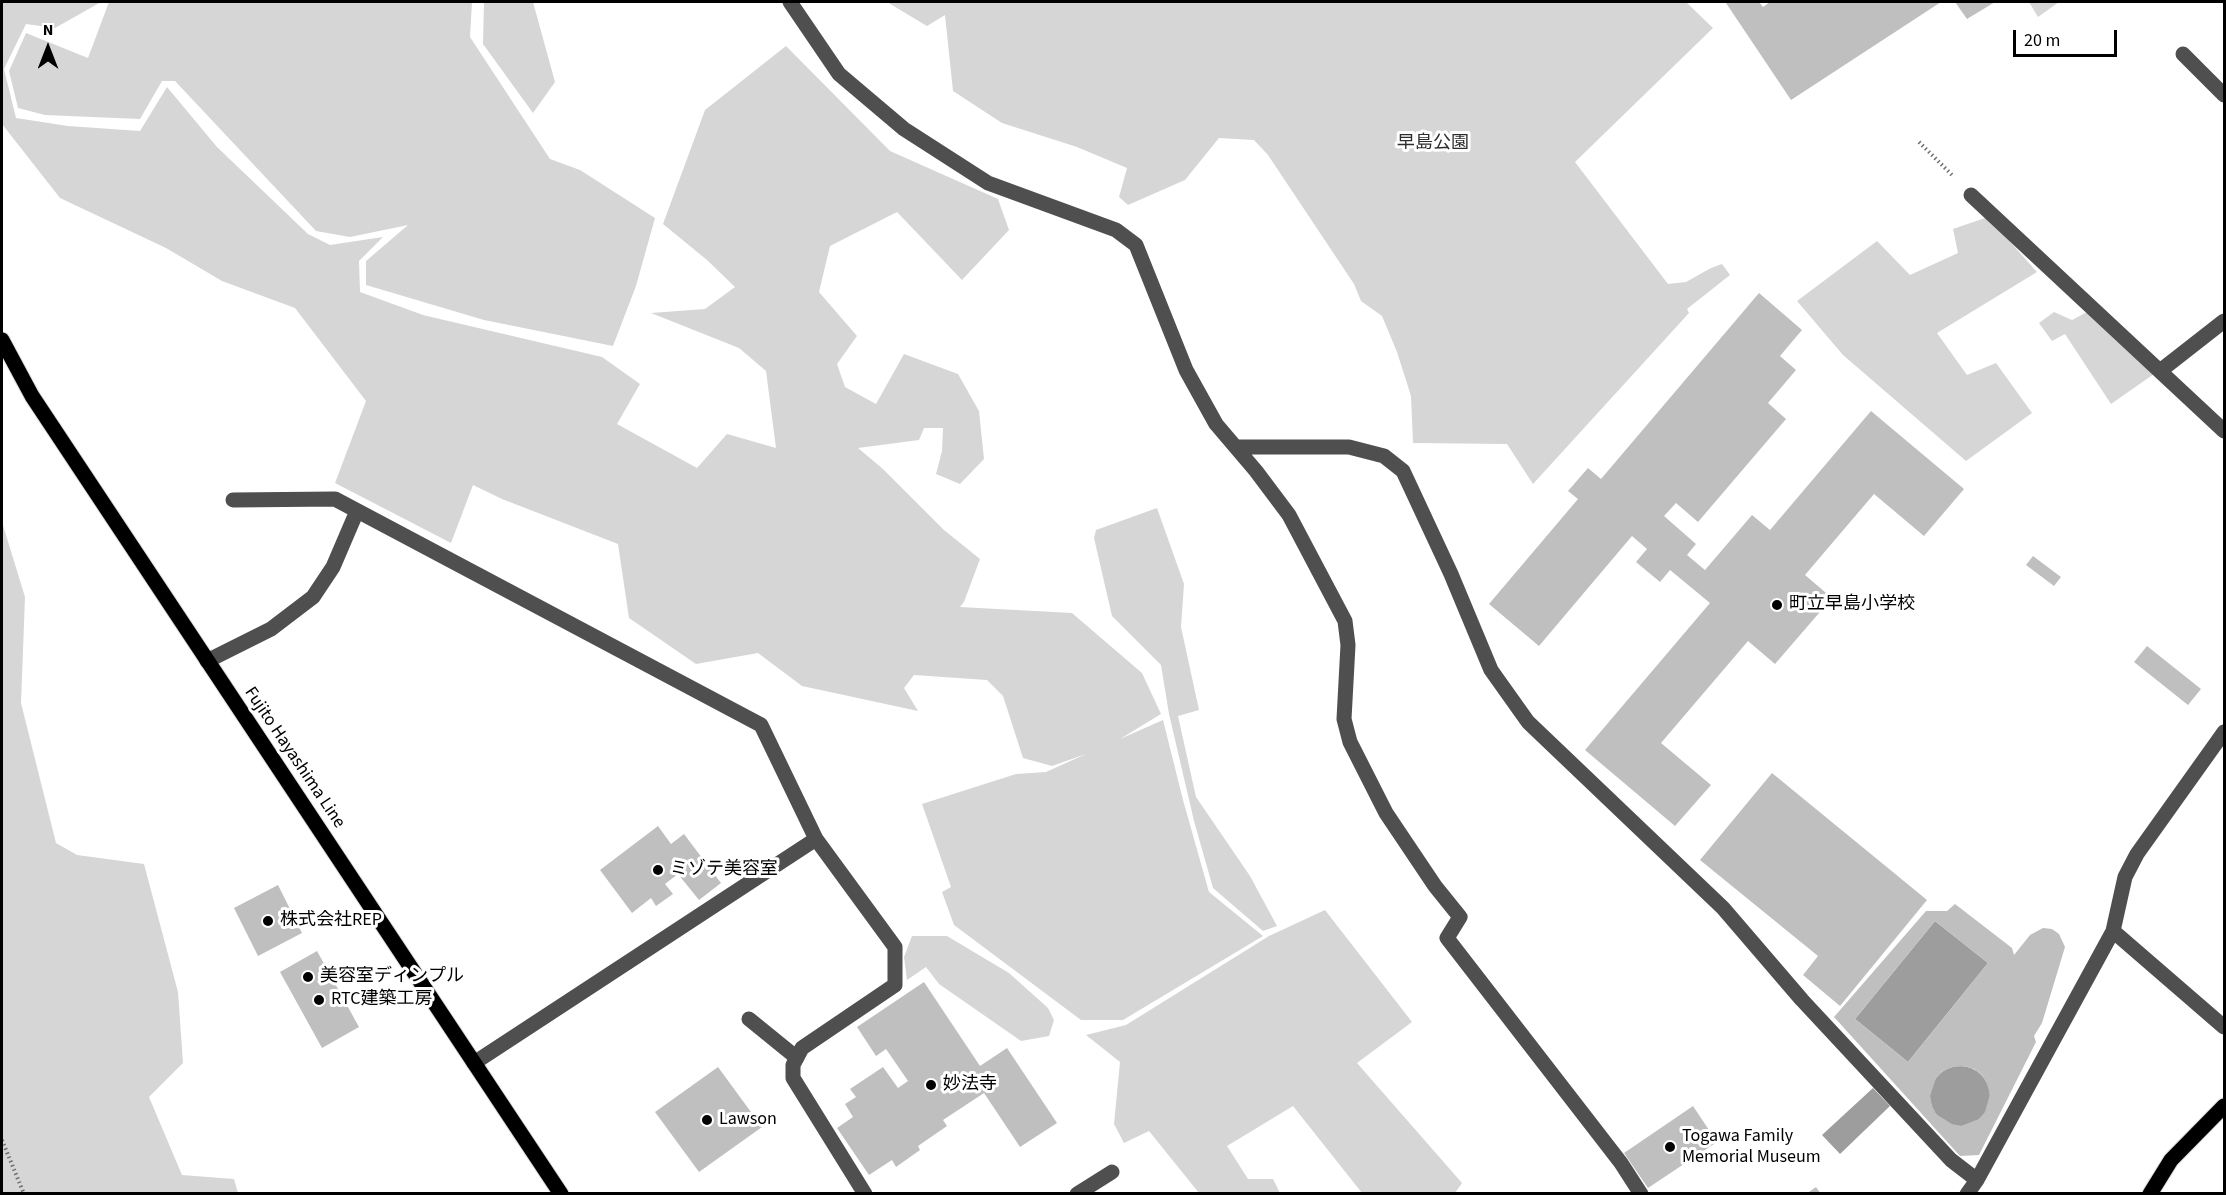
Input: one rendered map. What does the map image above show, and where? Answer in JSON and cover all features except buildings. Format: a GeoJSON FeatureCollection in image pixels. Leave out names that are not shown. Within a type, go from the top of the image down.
{"type":"FeatureCollection","features":[{"type":"Feature","properties":{"kind":"main road","name":"Fujito Hayashima Line"},"geometry":{"type":"LineString","coordinates":[[2,340],[32,396],[561,1194]]}},
{"type":"Feature","properties":{"kind":"main road"},"geometry":{"type":"LineString","coordinates":[[2151,1193],[2171,1160],[2224,1106]]}},
{"type":"Feature","properties":{"kind":"street"},"geometry":{"type":"LineString","coordinates":[[790,2],[839,74],[904,129],[988,183],[1116,230],[1137,245],[1186,370],[1216,424],[1289,515],[1345,621],[1348,645],[1344,719],[1350,742],[1386,813],[1435,886],[1460,917],[1447,938],[1621,1163],[1641,1194]]}},
{"type":"Feature","properties":{"kind":"street"},"geometry":{"type":"LineString","coordinates":[[2183,54],[2224,95]]}},
{"type":"Feature","properties":{"kind":"street"},"geometry":{"type":"LineString","coordinates":[[1971,195],[2224,431]]}},
{"type":"Feature","properties":{"kind":"street"},"geometry":{"type":"LineString","coordinates":[[2160,370],[2224,321]]}},
{"type":"Feature","properties":{"kind":"street"},"geometry":{"type":"LineString","coordinates":[[1236,447],[1349,447],[1384,456],[1403,471],[1452,574],[1491,670],[1528,722],[1723,908],[1802,1000],[1951,1160],[1977,1180]]}},
{"type":"Feature","properties":{"kind":"street"},"geometry":{"type":"LineString","coordinates":[[233,500],[335,499],[761,725],[816,839],[895,947],[895,986],[802,1048],[793,1065],[793,1078],[865,1194]]}},
{"type":"Feature","properties":{"kind":"street"},"geometry":{"type":"LineString","coordinates":[[207,661],[272,628],[313,597],[333,567],[357,511]]}},
{"type":"Feature","properties":{"kind":"street"},"geometry":{"type":"LineString","coordinates":[[1967,1194],[1977,1180],[2113,931],[2125,877],[2137,854],[2224,732]]}},
{"type":"Feature","properties":{"kind":"street"},"geometry":{"type":"LineString","coordinates":[[474,1063],[816,839]]}},
{"type":"Feature","properties":{"kind":"street"},"geometry":{"type":"LineString","coordinates":[[2113,931],[2224,1027]]}},
{"type":"Feature","properties":{"kind":"street"},"geometry":{"type":"LineString","coordinates":[[749,1019],[797,1058]]}},
{"type":"Feature","properties":{"kind":"street"},"geometry":{"type":"LineString","coordinates":[[1077,1194],[1112,1172]]}},
{"type":"Feature","properties":{"kind":"path"},"geometry":{"type":"LineString","coordinates":[[1919,142],[1971,195]]}},
{"type":"Feature","properties":{"kind":"path"},"geometry":{"type":"LineString","coordinates":[[2,1140],[24,1194]]}},
{"type":"Feature","properties":{"kind":"green space"},"geometry":{"type":"Polygon","coordinates":[[[2,2],[101,2],[55,28],[26,24],[4,69],[16,118],[68,126],[140,131],[167,87],[217,147],[308,234],[330,245],[383,237],[359,261],[360,292],[423,315],[602,357],[640,384],[617,424],[697,468],[727,434],[776,448],[766,371],[739,348],[651,313],[705,309],[735,287],[707,260],[663,224],[705,110],[786,46],[890,151],[998,199],[1009,230],[962,280],[897,212],[830,246],[819,292],[857,336],[837,364],[845,387],[876,404],[904,354],[958,374],[979,411],[984,459],[960,484],[936,474],[942,451],[943,428],[924,428],[919,440],[858,448],[883,469],[944,530],[980,559],[960,607],[1072,613],[1142,673],[1161,714],[1120,739],[1163,720],[1209,892],[1263,936],[1123,1020],[1081,1020],[954,925],[942,892],[951,887],[922,804],[1016,774],[1046,772],[1086,754],[1052,766],[1023,758],[1003,696],[987,680],[914,675],[904,688],[918,711],[802,686],[758,653],[696,664],[629,618],[618,544],[502,499],[473,485],[451,543],[335,483],[366,401],[295,308],[222,281],[166,248],[60,198],[2,124],[2,2]]]}},
{"type":"Feature","properties":{"kind":"green space"},"geometry":{"type":"Polygon","coordinates":[[[109,2],[472,2],[470,37],[550,159],[580,170],[655,218],[636,286],[613,346],[484,320],[366,285],[366,261],[408,225],[350,237],[316,231],[175,81],[162,81],[140,119],[45,115],[18,108],[9,71],[26,33],[88,58],[109,2]]]}},
{"type":"Feature","properties":{"kind":"green space"},"geometry":{"type":"Polygon","coordinates":[[[484,2],[533,2],[555,82],[533,113],[483,44],[484,2]]]}},
{"type":"Feature","properties":{"kind":"green space","name":"早島公園"},"geometry":{"type":"Polygon","coordinates":[[[887,2],[1686,2],[1713,28],[1575,162],[1668,284],[1686,282],[1722,264],[1730,275],[1687,309],[1689,313],[1533,484],[1507,444],[1413,443],[1411,396],[1397,352],[1382,316],[1361,301],[1354,284],[1268,155],[1254,140],[1219,138],[1185,180],[1128,205],[1119,197],[1127,168],[1077,147],[1002,123],[953,91],[945,15],[927,26],[887,2]]]}},
{"type":"Feature","properties":{"kind":"green space"},"geometry":{"type":"Polygon","coordinates":[[[2029,2],[2059,2],[2038,17],[2029,2]]]}},
{"type":"Feature","properties":{"kind":"green space"},"geometry":{"type":"Polygon","coordinates":[[[1988,217],[2037,272],[1937,333],[1967,375],[1996,363],[2032,413],[1966,461],[1843,355],[1797,301],[1877,241],[1910,275],[1958,253],[1953,229],[1988,217]]]}},
{"type":"Feature","properties":{"kind":"green space"},"geometry":{"type":"Polygon","coordinates":[[[2054,312],[2072,320],[2087,312],[2154,374],[2111,404],[2065,334],[2052,341],[2039,323],[2054,312]]]}},
{"type":"Feature","properties":{"kind":"green space"},"geometry":{"type":"Polygon","coordinates":[[[1157,508],[1184,584],[1181,627],[1199,710],[1178,716],[1196,797],[1250,876],[1277,926],[1263,931],[1213,888],[1194,821],[1169,714],[1161,665],[1112,616],[1094,538],[1096,530],[1157,508]]]}},
{"type":"Feature","properties":{"kind":"green space"},"geometry":{"type":"Polygon","coordinates":[[[2,522],[25,597],[21,703],[56,843],[77,855],[144,864],[178,992],[183,1063],[149,1097],[182,1175],[234,1179],[238,1193],[2,1193],[2,522]]]}},
{"type":"Feature","properties":{"kind":"green space"},"geometry":{"type":"Polygon","coordinates":[[[1325,910],[1412,1022],[1357,1063],[1462,1183],[1455,1193],[1362,1193],[1293,1106],[1227,1146],[1248,1179],[1273,1179],[1280,1193],[1199,1193],[1149,1131],[1124,1143],[1114,1124],[1120,1062],[1086,1035],[1126,1025],[1269,936],[1325,910]]]}},
{"type":"Feature","properties":{"kind":"green space"},"geometry":{"type":"Polygon","coordinates":[[[912,936],[947,936],[1009,973],[1048,1008],[1054,1020],[1049,1036],[1021,1041],[939,984],[926,967],[907,980],[904,957],[912,936]]]}},
{"type":"Feature","properties":{"kind":"shaded area"},"geometry":{"type":"Polygon","coordinates":[[[1935,921],[1988,963],[1908,1062],[1855,1019],[1935,921]]]}},
{"type":"Feature","properties":{"kind":"shaded area"},"geometry":{"type":"Polygon","coordinates":[[[1960,1066],[1981,1075],[1990,1096],[1981,1117],[1960,1126],[1939,1117],[1930,1096],[1939,1075],[1960,1066]]]}},
{"type":"Feature","properties":{"kind":"shaded area"},"geometry":{"type":"Polygon","coordinates":[[[1873,1088],[1890,1106],[1840,1154],[1822,1135],[1873,1088]]]}},
{"type":"Feature","properties":{"kind":"place","name":"町立早島小学校"},"geometry":{"type":"Point","coordinates":[1777,605]}},
{"type":"Feature","properties":{"kind":"place","name":"ミゾテ美容室"},"geometry":{"type":"Point","coordinates":[658,870]}},
{"type":"Feature","properties":{"kind":"place","name":"株式会社REP"},"geometry":{"type":"Point","coordinates":[268,921]}},
{"type":"Feature","properties":{"kind":"place","name":"美容室ディンプル"},"geometry":{"type":"Point","coordinates":[308,977]}},
{"type":"Feature","properties":{"kind":"place","name":"RTC建築工房"},"geometry":{"type":"Point","coordinates":[319,1000]}},
{"type":"Feature","properties":{"kind":"place","name":"妙法寺"},"geometry":{"type":"Point","coordinates":[931,1085]}},
{"type":"Feature","properties":{"kind":"place","name":"Lawson"},"geometry":{"type":"Point","coordinates":[707,1120]}},
{"type":"Feature","properties":{"kind":"place","name":"Togawa Family Memorial Museum"},"geometry":{"type":"Point","coordinates":[1670,1147]}}]}
